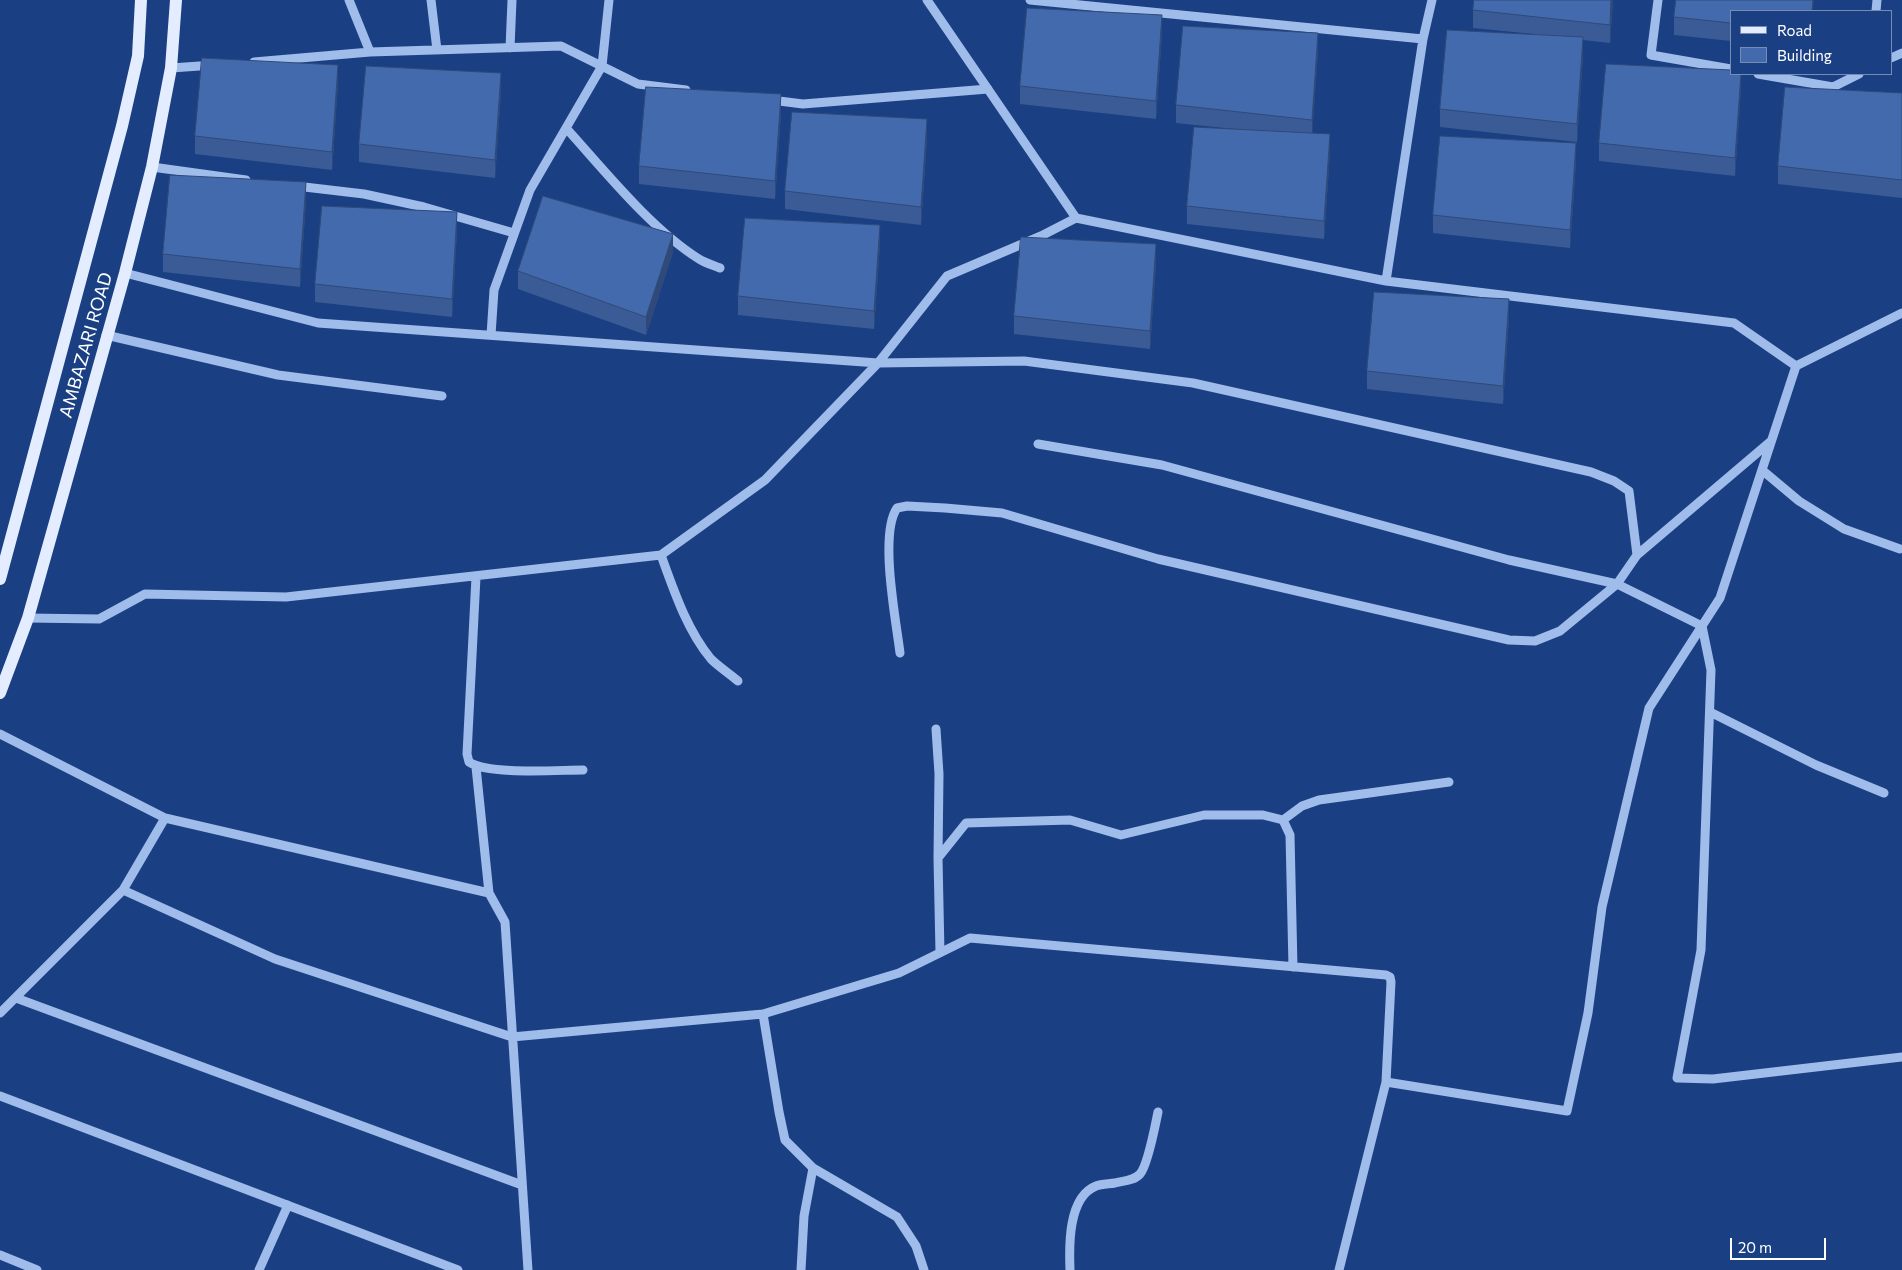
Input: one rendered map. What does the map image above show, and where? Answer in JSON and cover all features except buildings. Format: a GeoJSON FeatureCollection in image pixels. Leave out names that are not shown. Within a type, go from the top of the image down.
{"type":"FeatureCollection","features":[{"type":"Feature","properties":{"kind":"main road"},"geometry":{"type":"LineString","coordinates":[[0,579],[122,126],[138,56],[141,0]]}},
{"type":"Feature","properties":{"kind":"main road","name":"AMBAZARI ROAD"},"geometry":{"type":"LineString","coordinates":[[0,693],[28,618],[152,167],[171,68],[176,0]]}},
{"type":"Feature","properties":{"kind":"street"},"geometry":{"type":"LineString","coordinates":[[349,0],[370,52]]}},
{"type":"Feature","properties":{"kind":"street"},"geometry":{"type":"LineString","coordinates":[[431,0],[437,50]]}},
{"type":"Feature","properties":{"kind":"street"},"geometry":{"type":"LineString","coordinates":[[510,48],[512,0]]}},
{"type":"Feature","properties":{"kind":"street"},"geometry":{"type":"LineString","coordinates":[[491,335],[494,290],[530,190],[602,66],[608,0]]}},
{"type":"Feature","properties":{"kind":"street"},"geometry":{"type":"LineString","coordinates":[[927,0],[1076,218]]}},
{"type":"Feature","properties":{"kind":"street"},"geometry":{"type":"LineString","coordinates":[[1030,0],[1423,39]]}},
{"type":"Feature","properties":{"kind":"street"},"geometry":{"type":"LineString","coordinates":[[1386,281],[1423,39],[1432,0]]}},
{"type":"Feature","properties":{"kind":"street"},"geometry":{"type":"LineString","coordinates":[[1658,0],[1650,55],[1730,69]]}},
{"type":"Feature","properties":{"kind":"street"},"geometry":{"type":"LineString","coordinates":[[241,63],[370,52],[561,46],[638,84],[696,91]]}},
{"type":"Feature","properties":{"kind":"street"},"geometry":{"type":"LineString","coordinates":[[171,68],[221,64]]}},
{"type":"Feature","properties":{"kind":"street"},"geometry":{"type":"LineString","coordinates":[[1764,75],[1833,87],[1857,75]]}},
{"type":"Feature","properties":{"kind":"street"},"geometry":{"type":"LineString","coordinates":[[764,100],[803,104],[988,89]]}},
{"type":"Feature","properties":{"kind":"street"},"geometry":{"type":"LineString","coordinates":[[566,128],[618,186],[662,230],[699,259],[720,268]]}},
{"type":"Feature","properties":{"kind":"street"},"geometry":{"type":"LineString","coordinates":[[152,167],[254,181]]}},
{"type":"Feature","properties":{"kind":"street"},"geometry":{"type":"LineString","coordinates":[[291,186],[364,194],[424,207],[514,233]]}},
{"type":"Feature","properties":{"kind":"street"},"geometry":{"type":"LineString","coordinates":[[28,618],[98,619],[145,594],[286,597],[661,556],[765,480],[878,363],[947,276],[1041,236],[1076,218],[1386,281],[1734,323],[1796,366]]}},
{"type":"Feature","properties":{"kind":"street"},"geometry":{"type":"LineString","coordinates":[[124,272],[318,323],[878,363],[1024,361],[1193,383],[1591,472],[1614,481],[1628,491],[1636,556]]}},
{"type":"Feature","properties":{"kind":"street"},"geometry":{"type":"LineString","coordinates":[[1386,1082],[1567,1111],[1588,1013],[1602,907],[1648,708],[1720,598],[1796,366],[1902,313]]}},
{"type":"Feature","properties":{"kind":"street"},"geometry":{"type":"LineString","coordinates":[[106,335],[278,375],[442,396]]}},
{"type":"Feature","properties":{"kind":"street"},"geometry":{"type":"LineString","coordinates":[[900,653],[890,579],[890,529],[892,514],[897,508],[907,506],[1002,513],[1158,559],[1509,640],[1535,641],[1560,631],[1617,584],[1636,556],[1771,442]]}},
{"type":"Feature","properties":{"kind":"street"},"geometry":{"type":"LineString","coordinates":[[1038,444],[1162,465],[1509,560],[1617,584],[1702,626]]}},
{"type":"Feature","properties":{"kind":"street"},"geometry":{"type":"LineString","coordinates":[[1762,470],[1799,501],[1844,529],[1900,549]]}},
{"type":"Feature","properties":{"kind":"street"},"geometry":{"type":"LineString","coordinates":[[661,556],[674,592],[691,629],[712,660],[738,681]]}},
{"type":"Feature","properties":{"kind":"street"},"geometry":{"type":"LineString","coordinates":[[476,577],[467,754],[469,762],[476,767],[491,770],[583,770]]}},
{"type":"Feature","properties":{"kind":"street"},"geometry":{"type":"LineString","coordinates":[[1702,626],[1711,670],[1701,950],[1677,1078],[1713,1079],[1902,1057]]}},
{"type":"Feature","properties":{"kind":"street"},"geometry":{"type":"LineString","coordinates":[[1710,712],[1816,765],[1884,793]]}},
{"type":"Feature","properties":{"kind":"street"},"geometry":{"type":"LineString","coordinates":[[936,729],[939,774],[940,953]]}},
{"type":"Feature","properties":{"kind":"street"},"geometry":{"type":"LineString","coordinates":[[0,734],[165,818],[489,893]]}},
{"type":"Feature","properties":{"kind":"street"},"geometry":{"type":"LineString","coordinates":[[476,767],[489,893],[505,922],[528,1270]]}},
{"type":"Feature","properties":{"kind":"street"},"geometry":{"type":"LineString","coordinates":[[1283,820],[1302,806],[1319,800],[1449,782]]}},
{"type":"Feature","properties":{"kind":"street"},"geometry":{"type":"LineString","coordinates":[[938,858],[966,823],[1070,820],[1120,835],[1204,815],[1263,815],[1283,820]]}},
{"type":"Feature","properties":{"kind":"street"},"geometry":{"type":"LineString","coordinates":[[0,1013],[122,890],[165,818]]}},
{"type":"Feature","properties":{"kind":"street"},"geometry":{"type":"LineString","coordinates":[[1283,820],[1290,835],[1293,967]]}},
{"type":"Feature","properties":{"kind":"street"},"geometry":{"type":"LineString","coordinates":[[122,890],[275,959],[512,1037],[763,1014],[899,972],[970,938],[1386,975],[1390,977],[1391,982],[1386,1082],[1339,1270]]}},
{"type":"Feature","properties":{"kind":"street"},"geometry":{"type":"LineString","coordinates":[[16,998],[522,1185]]}},
{"type":"Feature","properties":{"kind":"street"},"geometry":{"type":"LineString","coordinates":[[763,1014],[785,1140],[813,1168],[898,1217],[916,1246],[924,1270]]}},
{"type":"Feature","properties":{"kind":"street"},"geometry":{"type":"LineString","coordinates":[[0,1096],[458,1270]]}},
{"type":"Feature","properties":{"kind":"street"},"geometry":{"type":"LineString","coordinates":[[1070,1270],[1069,1241],[1074,1214],[1082,1197],[1095,1186],[1139,1176],[1144,1167],[1158,1112]]}},
{"type":"Feature","properties":{"kind":"street"},"geometry":{"type":"LineString","coordinates":[[801,1270],[804,1216],[813,1168]]}},
{"type":"Feature","properties":{"kind":"street"},"geometry":{"type":"LineString","coordinates":[[259,1270],[288,1206]]}},
{"type":"Feature","properties":{"kind":"street"},"geometry":{"type":"LineString","coordinates":[[0,1256],[37,1270]]}}]}
